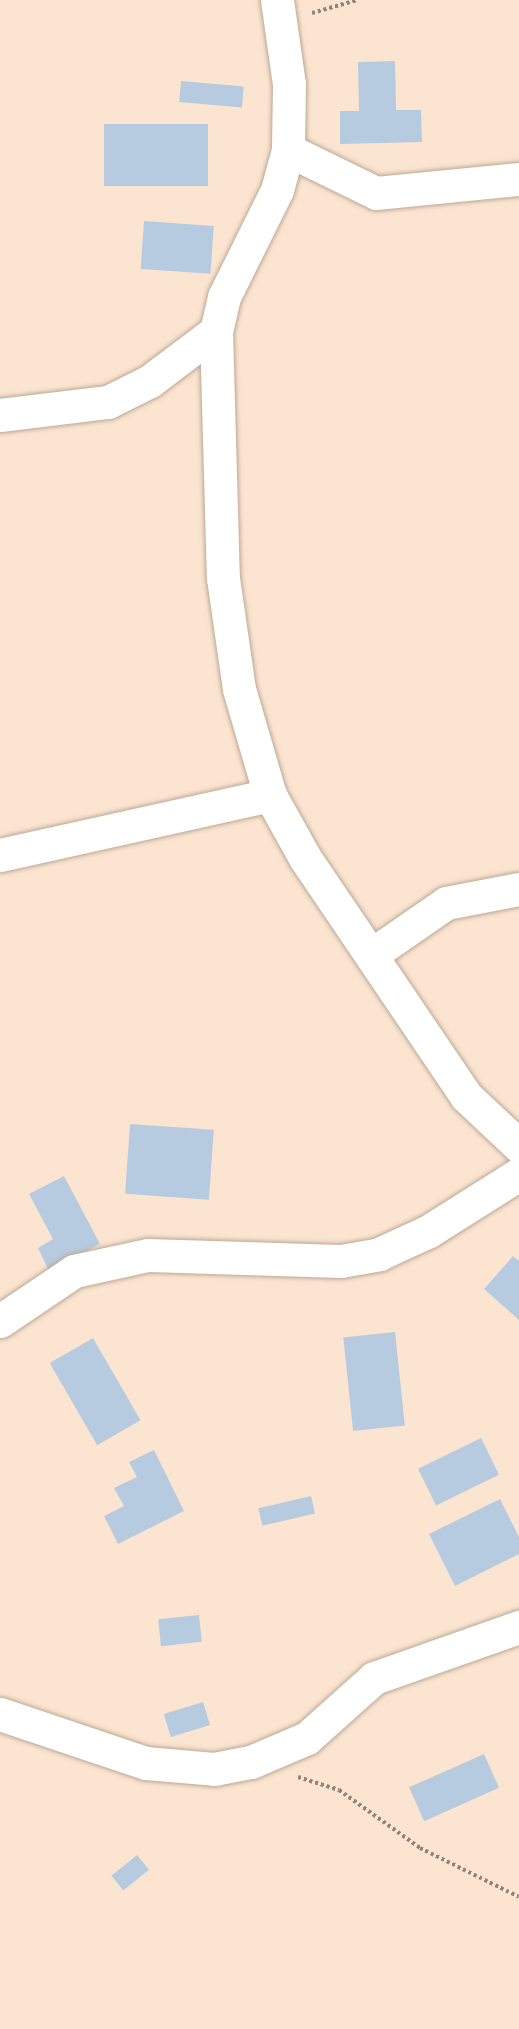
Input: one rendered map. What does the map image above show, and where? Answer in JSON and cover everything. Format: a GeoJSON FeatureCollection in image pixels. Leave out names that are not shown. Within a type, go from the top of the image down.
{"type":"FeatureCollection","features":[{"type":"Feature","properties":{"kind":"street"},"geometry":{"type":"LineString","coordinates":[[279,12],[289,84],[288,150],[277,190],[224,297],[216,331],[230,637],[270,795],[371,955],[466,1096],[519,1146]]}},
{"type":"Feature","properties":{"kind":"street"},"geometry":{"type":"LineString","coordinates":[[288,150],[376,193],[514,185]]}},
{"type":"Feature","properties":{"kind":"street"},"geometry":{"type":"LineString","coordinates":[[0,415],[108,402],[150,381],[216,331]]}},
{"type":"Feature","properties":{"kind":"street"},"geometry":{"type":"LineString","coordinates":[[0,855],[270,795]]}},
{"type":"Feature","properties":{"kind":"street"},"geometry":{"type":"LineString","coordinates":[[371,955],[446,903],[519,890]]}},
{"type":"Feature","properties":{"kind":"street"},"geometry":{"type":"LineString","coordinates":[[0,1321],[74,1271],[148,1255],[341,1261],[379,1254],[429,1232],[519,1174]]}},
{"type":"Feature","properties":{"kind":"street"},"geometry":{"type":"LineString","coordinates":[[0,1714],[146,1762],[214,1769],[251,1762],[307,1738],[374,1678],[519,1627]]}},
{"type":"Feature","properties":{"kind":"path"},"geometry":{"type":"LineString","coordinates":[[279,12],[357,0]]}},
{"type":"Feature","properties":{"kind":"path"},"geometry":{"type":"LineString","coordinates":[[251,1762],[339,1790],[420,1848],[519,1897]]}},
{"type":"Feature","properties":{"kind":"building"},"geometry":{"type":"Polygon","coordinates":[[[395,61],[396,110],[421,110],[422,142],[340,144],[340,111],[359,111],[358,62],[395,61]]]}},
{"type":"Feature","properties":{"kind":"building"},"geometry":{"type":"Polygon","coordinates":[[[181,81],[244,86],[242,107],[179,102],[181,81]]]}},
{"type":"Feature","properties":{"kind":"building"},"geometry":{"type":"Polygon","coordinates":[[[104,124],[208,124],[208,186],[104,186],[104,124]]]}},
{"type":"Feature","properties":{"kind":"building"},"geometry":{"type":"Polygon","coordinates":[[[144,221],[214,226],[210,274],[141,269],[144,221]]]}},
{"type":"Feature","properties":{"kind":"building"},"geometry":{"type":"Polygon","coordinates":[[[130,1124],[214,1130],[209,1200],[125,1194],[130,1124]]]}},
{"type":"Feature","properties":{"kind":"building"},"geometry":{"type":"Polygon","coordinates":[[[64,1176],[100,1244],[49,1271],[38,1248],[53,1239],[29,1194],[64,1176]]]}},
{"type":"Feature","properties":{"kind":"building"},"geometry":{"type":"Polygon","coordinates":[[[513,1256],[519,1261],[519,1320],[484,1289],[513,1256]]]}},
{"type":"Feature","properties":{"kind":"building"},"geometry":{"type":"Polygon","coordinates":[[[395,1332],[405,1425],[353,1431],[343,1337],[395,1332]]]}},
{"type":"Feature","properties":{"kind":"building"},"geometry":{"type":"Polygon","coordinates":[[[93,1338],[140,1420],[97,1445],[50,1363],[93,1338]]]}},
{"type":"Feature","properties":{"kind":"building"},"geometry":{"type":"Polygon","coordinates":[[[481,1438],[499,1475],[436,1506],[418,1469],[481,1438]]]}},
{"type":"Feature","properties":{"kind":"building"},"geometry":{"type":"Polygon","coordinates":[[[154,1450],[184,1511],[118,1544],[104,1516],[124,1506],[114,1488],[137,1477],[129,1462],[154,1450]]]}},
{"type":"Feature","properties":{"kind":"building"},"geometry":{"type":"Polygon","coordinates":[[[311,1496],[315,1514],[262,1526],[258,1508],[311,1496]]]}},
{"type":"Feature","properties":{"kind":"building"},"geometry":{"type":"Polygon","coordinates":[[[500,1499],[519,1537],[519,1554],[455,1586],[429,1534],[500,1499]]]}},
{"type":"Feature","properties":{"kind":"building"},"geometry":{"type":"Polygon","coordinates":[[[199,1615],[202,1642],[161,1646],[158,1619],[199,1615]]]}},
{"type":"Feature","properties":{"kind":"building"},"geometry":{"type":"Polygon","coordinates":[[[203,1702],[210,1725],[171,1737],[164,1714],[203,1702]]]}},
{"type":"Feature","properties":{"kind":"building"},"geometry":{"type":"Polygon","coordinates":[[[484,1754],[499,1788],[424,1821],[409,1787],[484,1754]]]}},
{"type":"Feature","properties":{"kind":"building"},"geometry":{"type":"Polygon","coordinates":[[[137,1855],[149,1870],[123,1891],[111,1876],[137,1855]]]}}]}
